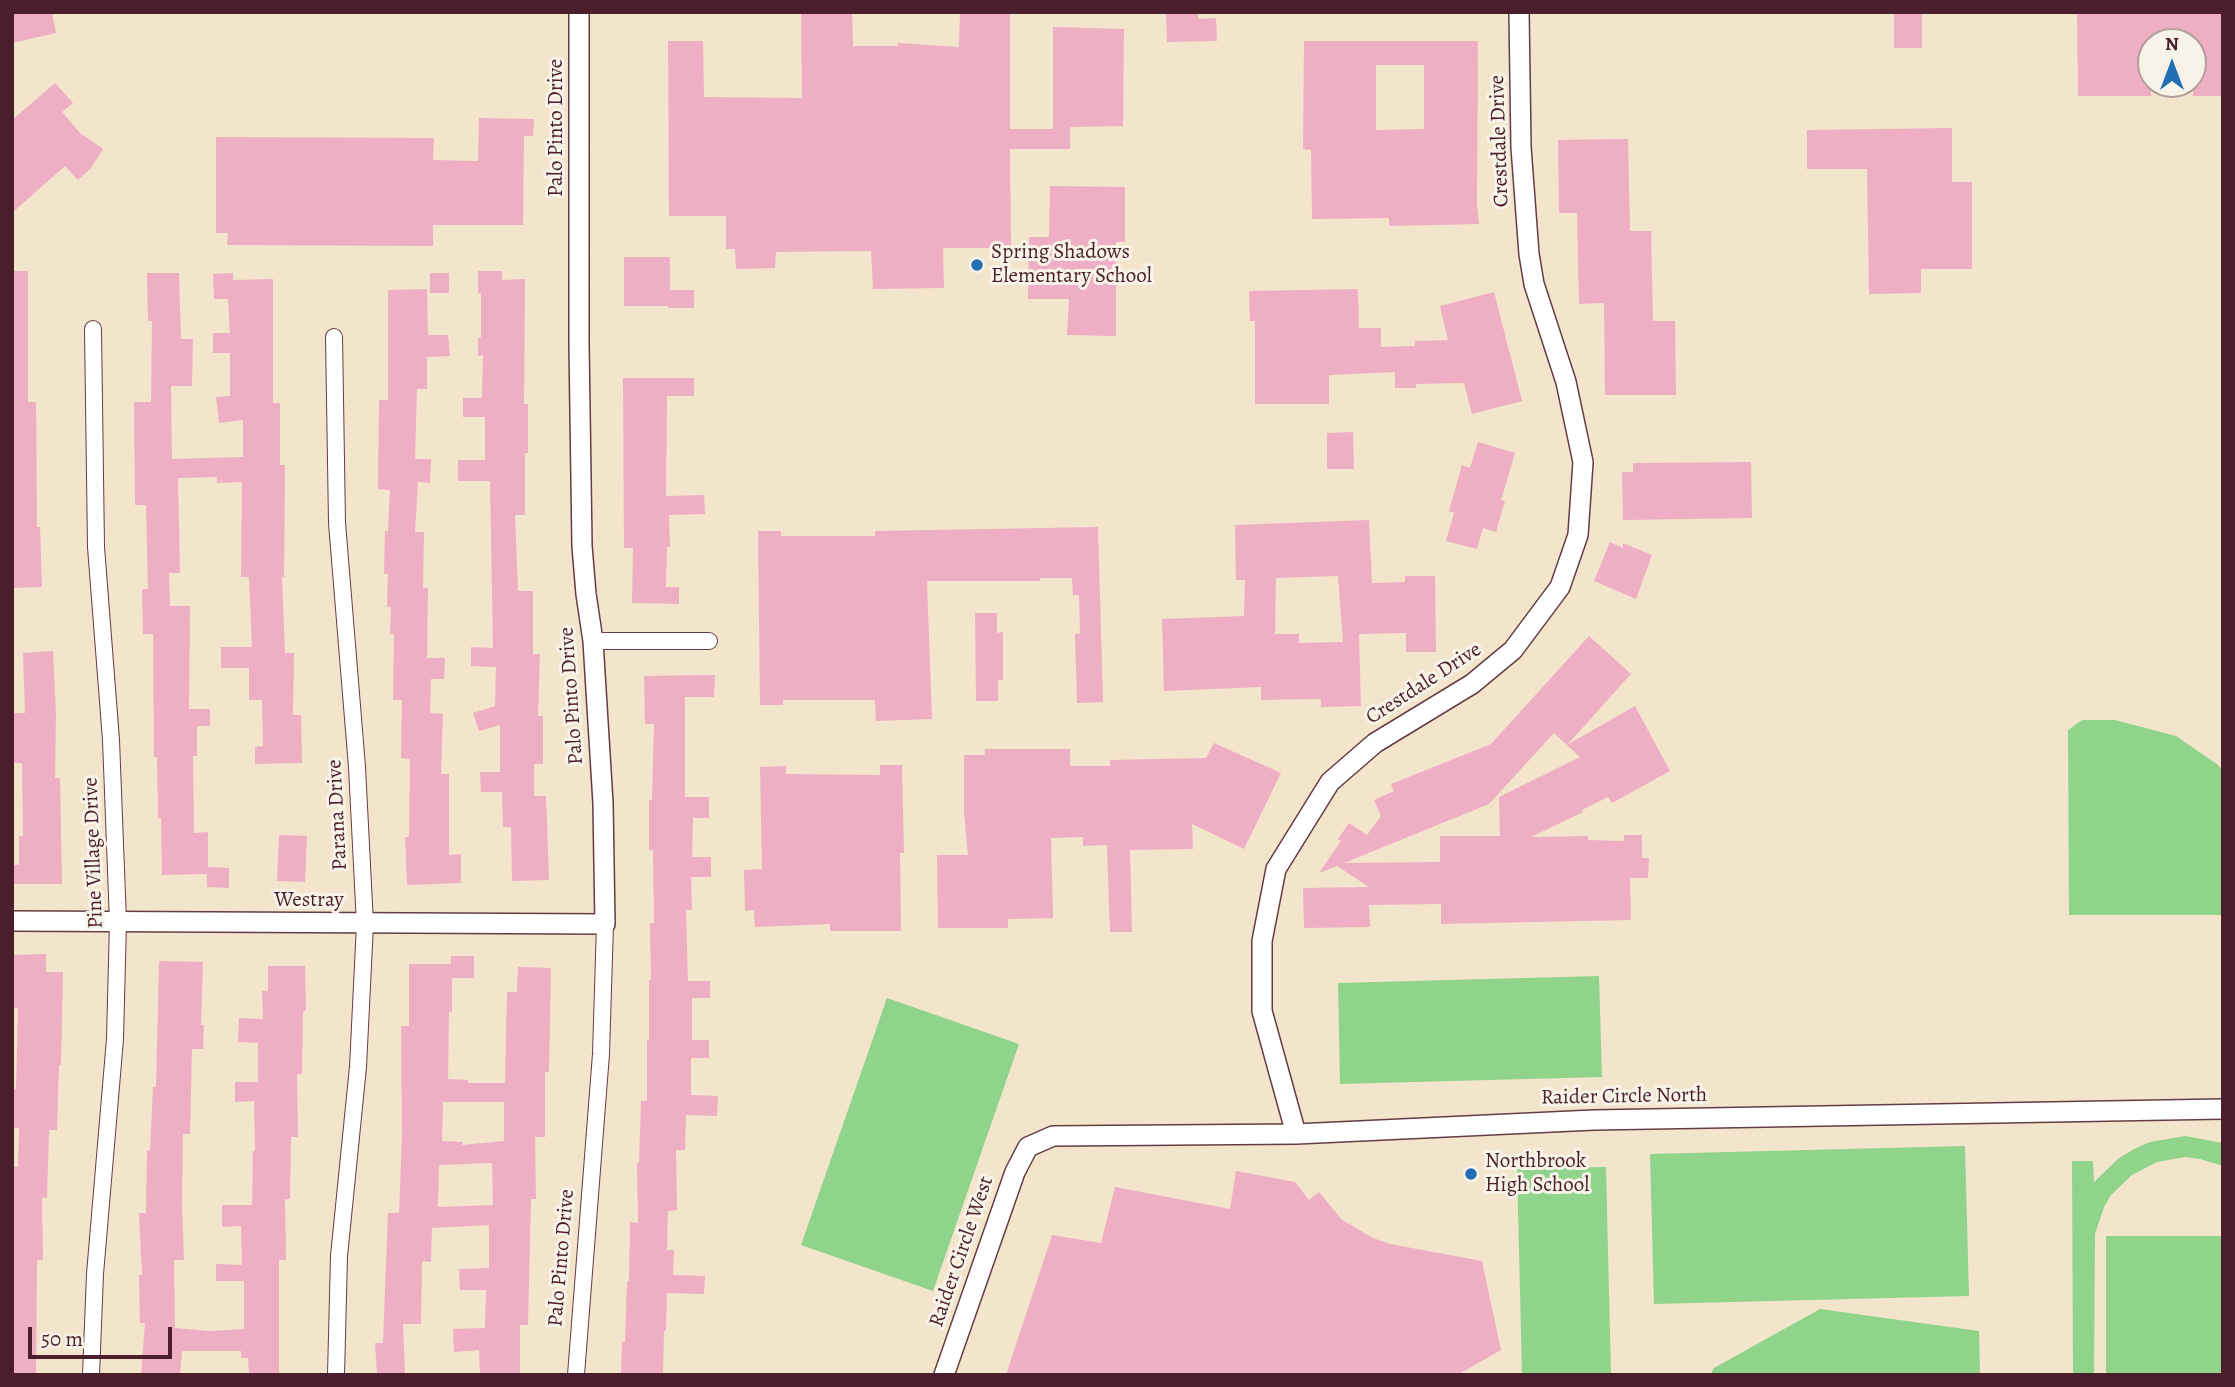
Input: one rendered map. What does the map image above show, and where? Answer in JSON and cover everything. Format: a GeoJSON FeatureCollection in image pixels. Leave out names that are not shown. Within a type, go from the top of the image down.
{"type":"FeatureCollection","features":[{"type":"Feature","properties":{"kind":"street","name":"Palo Pinto Drive"},"geometry":{"type":"LineString","coordinates":[[576,1375],[601,1054],[605,924],[603,803],[593,641],[586,594],[582,532],[579,12]]}},
{"type":"Feature","properties":{"kind":"street","name":"Crestdale Drive"},"geometry":{"type":"LineString","coordinates":[[1296,1134],[1262,1011],[1262,942],[1276,869],[1330,782],[1375,743],[1472,684],[1513,650],[1560,587],[1578,535],[1583,462],[1566,382],[1534,284],[1529,254],[1521,147],[1519,12]]}},
{"type":"Feature","properties":{"kind":"street","name":"Pine Village Drive"},"geometry":{"type":"LineString","coordinates":[[91,1375],[95,1274],[115,1040],[118,922],[110,740],[96,547],[93,329]]}},
{"type":"Feature","properties":{"kind":"street","name":"Parana Drive"},"geometry":{"type":"LineString","coordinates":[[334,337],[337,523],[357,767],[365,924],[358,1067],[339,1256],[335,1375]]}},
{"type":"Feature","properties":{"kind":"street"},"geometry":{"type":"LineString","coordinates":[[593,641],[709,641]]}},
{"type":"Feature","properties":{"kind":"street","name":"Westray"},"geometry":{"type":"LineString","coordinates":[[12,921],[605,924]]}},
{"type":"Feature","properties":{"kind":"street","name":"Raider Circle North"},"geometry":{"type":"LineString","coordinates":[[1028,1147],[1053,1136],[1296,1134],[1594,1120],[2223,1109]]}},
{"type":"Feature","properties":{"kind":"street","name":"Raider Circle West"},"geometry":{"type":"LineString","coordinates":[[944,1375],[1015,1172],[1028,1147]]}},
{"type":"Feature","properties":{"kind":"green space"},"geometry":{"type":"Polygon","coordinates":[[[2082,720],[2115,720],[2176,736],[2223,771],[2223,915],[2069,915],[2068,730],[2082,720]]]}},
{"type":"Feature","properties":{"kind":"green space"},"geometry":{"type":"Polygon","coordinates":[[[1599,976],[1602,1077],[1340,1084],[1338,983],[1599,976]]]}},
{"type":"Feature","properties":{"kind":"green space"},"geometry":{"type":"Polygon","coordinates":[[[887,998],[1019,1044],[933,1291],[801,1245],[887,998]]]}},
{"type":"Feature","properties":{"kind":"green space"},"geometry":{"type":"Polygon","coordinates":[[[2185,1136],[2223,1143],[2223,1166],[2185,1157],[2157,1162],[2132,1175],[2111,1195],[2095,1234],[2094,1375],[2073,1375],[2072,1161],[2093,1161],[2094,1182],[2119,1158],[2134,1149],[2150,1142],[2185,1136]]]}},
{"type":"Feature","properties":{"kind":"green space"},"geometry":{"type":"Polygon","coordinates":[[[1965,1146],[1969,1296],[1654,1304],[1650,1154],[1965,1146]]]}},
{"type":"Feature","properties":{"kind":"green space"},"geometry":{"type":"Polygon","coordinates":[[[1606,1167],[1611,1375],[1522,1375],[1517,1169],[1606,1167]]]}},
{"type":"Feature","properties":{"kind":"green space"},"geometry":{"type":"Polygon","coordinates":[[[2106,1236],[2223,1236],[2223,1375],[2106,1375],[2106,1236]]]}},
{"type":"Feature","properties":{"kind":"green space"},"geometry":{"type":"Polygon","coordinates":[[[1820,1309],[1979,1331],[1980,1375],[1710,1375],[1714,1368],[1820,1309]]]}},
{"type":"Feature","properties":{"kind":"building"},"geometry":{"type":"Polygon","coordinates":[[[12,12],[52,12],[56,33],[12,43],[12,12]]]}},
{"type":"Feature","properties":{"kind":"building"},"geometry":{"type":"Polygon","coordinates":[[[801,12],[852,12],[853,46],[898,46],[898,43],[959,47],[960,12],[1010,12],[1010,129],[1053,129],[1053,27],[1124,29],[1123,126],[1070,127],[1070,149],[1010,149],[1011,248],[943,248],[944,288],[873,289],[871,251],[776,252],[775,268],[736,269],[735,249],[726,249],[726,216],[669,216],[668,41],[703,41],[704,97],[802,98],[801,12]]]}},
{"type":"Feature","properties":{"kind":"building"},"geometry":{"type":"Polygon","coordinates":[[[2077,12],[2221,12],[2221,96],[2207,96],[2207,28],[2137,28],[2137,96],[2078,96],[2077,12]]]}},
{"type":"Feature","properties":{"kind":"building"},"geometry":{"type":"Polygon","coordinates":[[[1166,13],[1198,13],[1198,19],[1216,18],[1217,41],[1167,42],[1166,13]]]}},
{"type":"Feature","properties":{"kind":"building"},"geometry":{"type":"Polygon","coordinates":[[[1894,13],[1922,13],[1922,48],[1894,48],[1894,13]]]}},
{"type":"Feature","properties":{"kind":"building"},"geometry":{"type":"Polygon","coordinates":[[[1304,41],[1478,41],[1479,224],[1389,226],[1389,218],[1312,219],[1311,150],[1303,149],[1304,41]],[[1376,65],[1376,130],[1424,129],[1424,65],[1376,65]]]}},
{"type":"Feature","properties":{"kind":"building"},"geometry":{"type":"Polygon","coordinates":[[[55,83],[73,103],[62,112],[80,133],[103,149],[91,168],[78,180],[65,166],[12,213],[12,120],[55,83]]]}},
{"type":"Feature","properties":{"kind":"building"},"geometry":{"type":"Polygon","coordinates":[[[479,118],[534,119],[533,136],[524,136],[523,225],[433,225],[433,246],[227,245],[228,233],[216,233],[216,137],[434,138],[433,160],[478,161],[479,118]]]}},
{"type":"Feature","properties":{"kind":"building"},"geometry":{"type":"Polygon","coordinates":[[[1952,128],[1952,182],[1972,182],[1972,269],[1921,269],[1921,293],[1869,294],[1867,169],[1807,169],[1807,130],[1952,128]]]}},
{"type":"Feature","properties":{"kind":"building"},"geometry":{"type":"Polygon","coordinates":[[[1628,139],[1630,231],[1651,231],[1653,321],[1675,321],[1676,395],[1605,395],[1604,303],[1579,304],[1577,213],[1559,213],[1558,140],[1628,139]]]}},
{"type":"Feature","properties":{"kind":"building"},"geometry":{"type":"Polygon","coordinates":[[[1050,186],[1125,187],[1125,242],[1116,242],[1116,336],[1067,335],[1069,299],[1028,299],[1029,237],[1049,237],[1050,186]]]}},
{"type":"Feature","properties":{"kind":"building"},"geometry":{"type":"Polygon","coordinates":[[[624,257],[670,257],[670,290],[694,290],[694,308],[624,306],[624,257]]]}},
{"type":"Feature","properties":{"kind":"building"},"geometry":{"type":"Polygon","coordinates":[[[12,271],[28,271],[28,402],[36,402],[37,527],[40,527],[42,587],[12,588],[12,271]]]}},
{"type":"Feature","properties":{"kind":"building"},"geometry":{"type":"Polygon","coordinates":[[[478,271],[502,271],[502,280],[525,279],[524,404],[528,404],[528,453],[525,453],[525,515],[515,515],[518,591],[533,591],[533,654],[540,654],[538,716],[543,716],[543,764],[534,764],[534,796],[546,796],[549,880],[512,881],[511,827],[503,827],[502,792],[481,792],[480,772],[500,772],[500,725],[479,731],[473,713],[495,706],[496,667],[471,666],[471,647],[493,648],[490,481],[458,481],[458,460],[485,460],[485,417],[463,417],[463,398],[482,398],[483,355],[478,356],[481,293],[478,293],[478,271]]]}},
{"type":"Feature","properties":{"kind":"building"},"geometry":{"type":"Polygon","coordinates":[[[147,273],[179,273],[181,339],[193,339],[192,386],[171,386],[172,459],[243,457],[243,420],[219,423],[216,397],[230,396],[230,353],[213,353],[213,333],[230,333],[228,299],[214,299],[213,274],[233,273],[233,280],[273,279],[273,403],[280,403],[280,465],[285,465],[282,577],[285,653],[294,653],[293,715],[301,715],[302,763],[255,764],[255,747],[263,746],[262,700],[249,700],[249,668],[221,668],[221,647],[252,647],[249,577],[241,577],[242,482],[217,483],[217,477],[178,478],[180,573],[169,573],[170,606],[190,606],[189,709],[210,709],[210,726],[197,726],[197,756],[193,756],[194,833],[208,832],[208,867],[229,868],[229,888],[207,887],[207,874],[162,875],[157,757],[154,757],[153,634],[143,634],[142,589],[148,589],[146,505],[135,505],[134,402],[151,402],[152,321],[148,321],[147,273]]]}},
{"type":"Feature","properties":{"kind":"building"},"geometry":{"type":"Polygon","coordinates":[[[430,273],[449,273],[449,293],[430,293],[430,273]]]}},
{"type":"Feature","properties":{"kind":"building"},"geometry":{"type":"Polygon","coordinates":[[[427,289],[428,335],[448,335],[450,356],[427,357],[427,389],[417,389],[415,459],[431,459],[430,483],[418,482],[415,532],[424,532],[423,588],[428,588],[427,658],[445,658],[444,679],[431,679],[430,713],[443,714],[441,774],[449,774],[449,855],[461,854],[461,883],[407,885],[405,837],[409,837],[410,759],[401,758],[402,700],[393,700],[394,634],[390,634],[391,607],[387,607],[388,574],[384,574],[390,490],[378,489],[379,400],[388,400],[388,290],[427,289]]]}},
{"type":"Feature","properties":{"kind":"building"},"geometry":{"type":"Polygon","coordinates":[[[1358,289],[1359,328],[1381,328],[1381,347],[1415,346],[1415,341],[1448,340],[1440,306],[1494,292],[1522,401],[1472,414],[1464,383],[1416,384],[1416,388],[1395,388],[1395,372],[1329,375],[1329,404],[1255,404],[1255,321],[1250,321],[1249,291],[1358,289]]]}},
{"type":"Feature","properties":{"kind":"building"},"geometry":{"type":"Polygon","coordinates":[[[623,378],[694,378],[694,396],[667,396],[666,496],[704,495],[705,514],[669,515],[670,547],[667,547],[666,587],[679,587],[679,604],[632,603],[633,548],[624,548],[623,378]]]}},
{"type":"Feature","properties":{"kind":"building"},"geometry":{"type":"Polygon","coordinates":[[[1353,432],[1354,469],[1327,469],[1327,433],[1353,432]]]}},
{"type":"Feature","properties":{"kind":"building"},"geometry":{"type":"Polygon","coordinates":[[[1478,442],[1515,453],[1501,500],[1505,501],[1496,532],[1483,528],[1477,549],[1446,541],[1454,513],[1449,511],[1462,465],[1470,468],[1478,442]]]}},
{"type":"Feature","properties":{"kind":"building"},"geometry":{"type":"Polygon","coordinates":[[[1751,462],[1752,518],[1623,520],[1622,472],[1633,472],[1633,463],[1751,462]]]}},
{"type":"Feature","properties":{"kind":"building"},"geometry":{"type":"Polygon","coordinates":[[[1369,520],[1372,583],[1405,582],[1405,576],[1435,576],[1436,652],[1406,652],[1406,633],[1359,634],[1361,706],[1321,707],[1321,699],[1261,700],[1261,687],[1164,691],[1162,619],[1244,616],[1245,580],[1236,580],[1235,525],[1369,520]],[[1338,576],[1276,578],[1275,634],[1299,634],[1299,643],[1343,642],[1338,576]]]}},
{"type":"Feature","properties":{"kind":"building"},"geometry":{"type":"Polygon","coordinates":[[[1098,527],[1103,702],[1077,703],[1075,634],[1080,634],[1079,595],[1073,595],[1072,578],[1040,578],[1040,581],[927,581],[932,719],[876,721],[875,700],[783,700],[783,705],[760,705],[758,531],[781,531],[781,536],[875,536],[875,531],[1098,527]]]}},
{"type":"Feature","properties":{"kind":"building"},"geometry":{"type":"Polygon","coordinates":[[[1610,542],[1623,548],[1623,543],[1652,555],[1636,599],[1594,581],[1610,542]]]}},
{"type":"Feature","properties":{"kind":"building"},"geometry":{"type":"Polygon","coordinates":[[[975,613],[997,613],[997,633],[1003,632],[1003,680],[998,680],[998,701],[976,701],[975,613]]]}},
{"type":"Feature","properties":{"kind":"building"},"geometry":{"type":"Polygon","coordinates":[[[1589,636],[1631,674],[1567,745],[1635,706],[1670,771],[1612,803],[1608,797],[1531,837],[1588,836],[1588,840],[1624,841],[1624,835],[1642,835],[1642,858],[1649,858],[1648,878],[1630,878],[1631,920],[1441,924],[1441,904],[1369,905],[1370,927],[1304,928],[1303,888],[1369,887],[1337,866],[1319,873],[1341,841],[1338,839],[1349,823],[1367,835],[1381,816],[1374,800],[1394,791],[1391,784],[1491,744],[1589,636]],[[1554,733],[1489,804],[1344,863],[1440,862],[1440,836],[1500,836],[1499,797],[1580,757],[1554,733]]]}},
{"type":"Feature","properties":{"kind":"building"},"geometry":{"type":"Polygon","coordinates":[[[53,651],[55,778],[60,778],[62,884],[12,884],[12,865],[19,865],[19,836],[23,836],[22,763],[12,763],[12,713],[25,713],[23,653],[53,651]]]}},
{"type":"Feature","properties":{"kind":"building"},"geometry":{"type":"Polygon","coordinates":[[[715,675],[714,697],[685,697],[685,797],[709,797],[709,818],[693,818],[692,857],[711,857],[711,877],[691,877],[692,910],[686,910],[688,981],[710,981],[710,998],[692,998],[692,1040],[709,1040],[709,1058],[691,1058],[691,1095],[718,1096],[717,1116],[686,1115],[685,1150],[676,1150],[677,1210],[668,1211],[667,1250],[674,1250],[673,1275],[705,1276],[704,1294],[667,1293],[663,1375],[621,1375],[627,1281],[629,1282],[630,1222],[638,1223],[637,1163],[641,1101],[647,1101],[650,923],[654,923],[649,800],[652,800],[654,724],[645,724],[644,676],[715,675]]]}},
{"type":"Feature","properties":{"kind":"building"},"geometry":{"type":"Polygon","coordinates":[[[1214,743],[1281,773],[1244,849],[1192,824],[1193,849],[1130,850],[1132,932],[1110,932],[1107,845],[1083,846],[1083,837],[1051,838],[1053,918],[1008,919],[1008,928],[938,928],[937,855],[968,855],[964,812],[964,755],[985,755],[985,749],[1070,749],[1070,766],[1110,766],[1110,760],[1206,758],[1214,743]]]}},
{"type":"Feature","properties":{"kind":"building"},"geometry":{"type":"Polygon","coordinates":[[[880,765],[902,765],[904,853],[900,853],[901,931],[830,931],[830,924],[755,927],[754,910],[745,911],[744,870],[762,869],[760,767],[786,766],[786,774],[880,775],[880,765]]]}},
{"type":"Feature","properties":{"kind":"building"},"geometry":{"type":"Polygon","coordinates":[[[279,835],[307,836],[305,882],[277,881],[279,835]]]}},
{"type":"Feature","properties":{"kind":"building"},"geometry":{"type":"Polygon","coordinates":[[[46,954],[46,972],[63,972],[57,1130],[49,1130],[47,1198],[42,1198],[43,1260],[37,1260],[36,1375],[12,1375],[12,1166],[18,1167],[19,1128],[12,1128],[18,1008],[12,1008],[12,955],[46,954]]]}},
{"type":"Feature","properties":{"kind":"building"},"geometry":{"type":"Polygon","coordinates":[[[451,956],[474,956],[474,978],[452,978],[452,1012],[449,1012],[448,1079],[468,1080],[468,1083],[505,1083],[507,992],[517,992],[518,967],[551,968],[549,1072],[545,1072],[545,1137],[535,1137],[536,1199],[531,1199],[528,1325],[520,1325],[520,1375],[480,1375],[479,1350],[454,1352],[453,1329],[485,1328],[486,1290],[460,1290],[459,1269],[489,1268],[489,1225],[432,1228],[431,1262],[422,1261],[421,1324],[403,1324],[405,1375],[377,1375],[375,1343],[383,1343],[388,1213],[399,1213],[402,1137],[401,1026],[409,1026],[409,964],[451,964],[451,956]],[[443,1102],[442,1141],[463,1142],[462,1145],[504,1141],[504,1102],[443,1102]],[[492,1163],[439,1165],[438,1207],[493,1205],[492,1163]]]}},
{"type":"Feature","properties":{"kind":"building"},"geometry":{"type":"Polygon","coordinates":[[[159,961],[203,962],[203,1049],[192,1049],[190,1134],[183,1134],[184,1260],[174,1260],[175,1328],[210,1331],[244,1329],[244,1281],[216,1281],[216,1264],[242,1265],[241,1226],[222,1227],[222,1205],[252,1205],[254,1101],[235,1102],[235,1082],[258,1082],[258,1043],[238,1042],[239,1018],[263,1019],[262,991],[268,991],[268,966],[305,966],[306,1011],[303,1011],[302,1074],[297,1074],[298,1137],[291,1137],[290,1199],[285,1199],[286,1260],[279,1260],[279,1375],[249,1375],[248,1358],[241,1358],[241,1351],[182,1351],[180,1375],[141,1375],[145,1323],[140,1323],[139,1275],[142,1275],[139,1213],[146,1213],[147,1150],[150,1151],[153,1087],[156,1087],[159,961]]]}},
{"type":"Feature","properties":{"kind":"building","name":"Northbrook High School"},"geometry":{"type":"Polygon","coordinates":[[[1236,1171],[1295,1182],[1309,1200],[1319,1192],[1342,1220],[1373,1238],[1390,1244],[1482,1261],[1501,1350],[1457,1375],[1006,1375],[1052,1235],[1101,1243],[1115,1187],[1230,1209],[1236,1171]]]}},
{"type":"Feature","properties":{"kind":"place","name":"Spring Shadows Elementary School"},"geometry":{"type":"Point","coordinates":[977,265]}},
{"type":"Feature","properties":{"kind":"place","name":"Northbrook High School"},"geometry":{"type":"Point","coordinates":[1471,1174]}}]}
